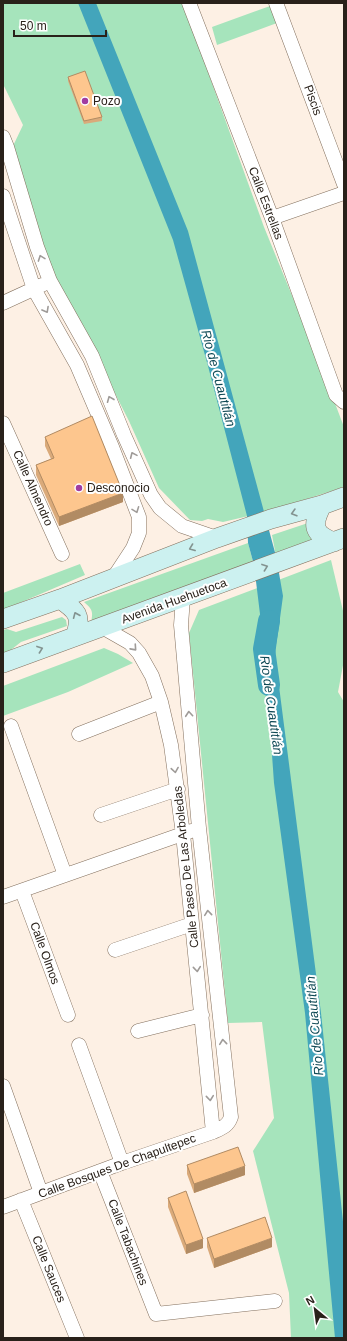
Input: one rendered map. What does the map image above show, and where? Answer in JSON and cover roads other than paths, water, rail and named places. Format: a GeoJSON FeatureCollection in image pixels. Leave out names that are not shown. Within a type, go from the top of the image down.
{"type":"FeatureCollection","features":[{"type":"Feature","properties":{"kind":"main road"},"geometry":{"type":"LineString","coordinates":[[3,619],[60,599],[217,538],[344,497]]}},
{"type":"Feature","properties":{"kind":"main road"},"geometry":{"type":"LineString","coordinates":[[322,505],[316,516],[316,528],[322,538],[339,540]]}},
{"type":"Feature","properties":{"kind":"main road","name":"Avenida Huehuetoca"},"geometry":{"type":"LineString","coordinates":[[3,663],[339,540]]}},
{"type":"Feature","properties":{"kind":"main road"},"geometry":{"type":"LineString","coordinates":[[60,599],[72,607],[78,616],[79,626],[75,636]]}},
{"type":"Feature","properties":{"kind":"street","name":"Calle Estrellas"},"geometry":{"type":"LineString","coordinates":[[189,3],[272,218],[336,395],[344,402]]}},
{"type":"Feature","properties":{"kind":"street","name":"Piscis"},"geometry":{"type":"LineString","coordinates":[[276,3],[344,184]]}},
{"type":"Feature","properties":{"kind":"street"},"geometry":{"type":"LineString","coordinates":[[3,137],[37,247],[50,281],[92,356],[124,436],[154,500],[170,518],[182,526],[217,538]]}},
{"type":"Feature","properties":{"kind":"street"},"geometry":{"type":"LineString","coordinates":[[272,218],[344,193]]}},
{"type":"Feature","properties":{"kind":"street"},"geometry":{"type":"LineString","coordinates":[[3,196],[34,288],[76,365],[112,447],[139,517],[139,534],[133,548],[114,578]]}},
{"type":"Feature","properties":{"kind":"street"},"geometry":{"type":"LineString","coordinates":[[3,303],[50,281]]}},
{"type":"Feature","properties":{"kind":"street"},"geometry":{"type":"LineString","coordinates":[[76,365],[92,356]]}},
{"type":"Feature","properties":{"kind":"street","name":"Calle Almendro"},"geometry":{"type":"LineString","coordinates":[[3,423],[62,554]]}},
{"type":"Feature","properties":{"kind":"street","name":"Calle Paseo De Las Arboledas"},"geometry":{"type":"LineString","coordinates":[[183,598],[181,625],[199,828],[231,1117],[229,1122]]}},
{"type":"Feature","properties":{"kind":"street","name":"Calle Paseo De Las Arboledas"},"geometry":{"type":"LineString","coordinates":[[102,627],[130,643],[139,653],[152,676],[161,702],[171,744],[183,834],[213,1132]]}},
{"type":"Feature","properties":{"kind":"street"},"geometry":{"type":"LineString","coordinates":[[79,734],[161,702]]}},
{"type":"Feature","properties":{"kind":"street"},"geometry":{"type":"LineString","coordinates":[[11,726],[65,875]]}},
{"type":"Feature","properties":{"kind":"street"},"geometry":{"type":"LineString","coordinates":[[101,815],[178,789]]}},
{"type":"Feature","properties":{"kind":"street"},"geometry":{"type":"LineString","coordinates":[[3,897],[199,828]]}},
{"type":"Feature","properties":{"kind":"street","name":"Calle Olmos"},"geometry":{"type":"LineString","coordinates":[[22,890],[68,1015]]}},
{"type":"Feature","properties":{"kind":"street"},"geometry":{"type":"LineString","coordinates":[[115,950],[192,924]]}},
{"type":"Feature","properties":{"kind":"street"},"geometry":{"type":"LineString","coordinates":[[138,1031],[202,1015]]}},
{"type":"Feature","properties":{"kind":"street"},"geometry":{"type":"LineString","coordinates":[[79,1045],[122,1163]]}},
{"type":"Feature","properties":{"kind":"street"},"geometry":{"type":"LineString","coordinates":[[3,1086],[41,1193]]}},
{"type":"Feature","properties":{"kind":"street","name":"Calle Bosques De Chapultepec"},"geometry":{"type":"LineString","coordinates":[[3,1207],[122,1163],[213,1132],[224,1127],[229,1122]]}},
{"type":"Feature","properties":{"kind":"street","name":"Calle Tabachines"},"geometry":{"type":"LineString","coordinates":[[100,1171],[156,1314],[275,1301]]}},
{"type":"Feature","properties":{"kind":"street","name":"Calle Sauces"},"geometry":{"type":"LineString","coordinates":[[21,1200],[76,1338]]}},
{"type":"Feature","properties":{"kind":"water"},"geometry":{"type":"Polygon","coordinates":[[[78,3],[96,3],[188,231],[276,556],[283,596],[275,655],[321,1013],[344,1231],[344,1338],[335,1338],[305,1013],[274,783],[265,655],[254,565],[248,543],[247,516],[173,240],[78,3]]]}},
{"type":"Feature","properties":{"kind":"waterway","name":"Rio de Cuautitlán"},"geometry":{"type":"LineString","coordinates":[[269,621],[264,649],[269,685]]}},
{"type":"Feature","properties":{"kind":"place","name":"Pozo"},"geometry":{"type":"Point","coordinates":[85,101]}},
{"type":"Feature","properties":{"kind":"place","name":"Desconocio"},"geometry":{"type":"Point","coordinates":[79,488]}}]}
